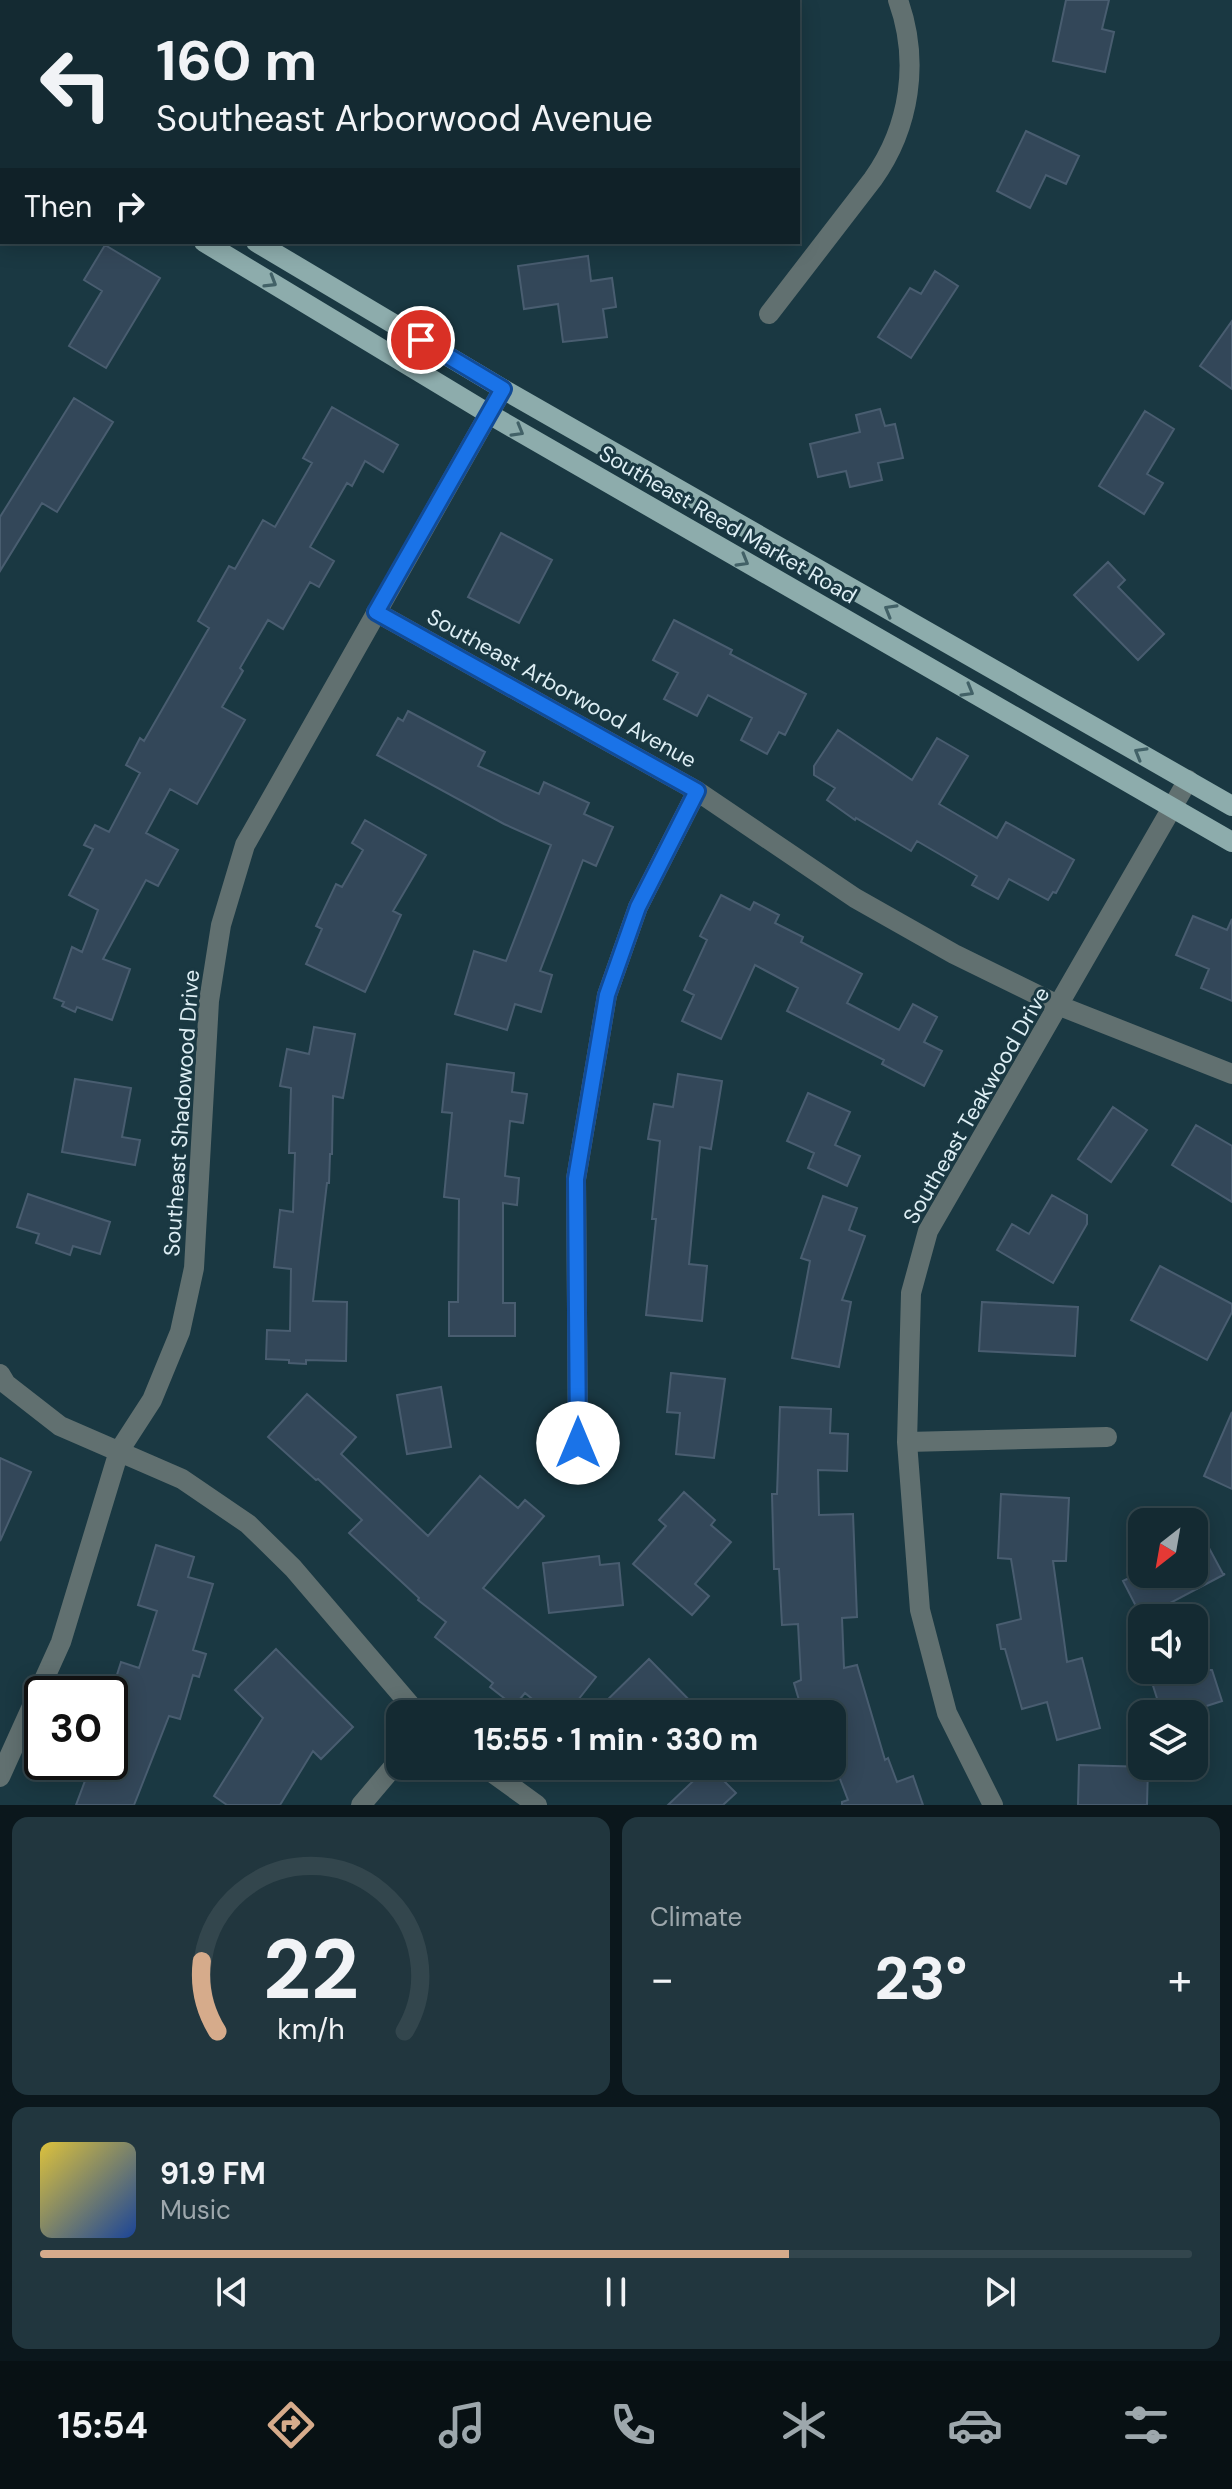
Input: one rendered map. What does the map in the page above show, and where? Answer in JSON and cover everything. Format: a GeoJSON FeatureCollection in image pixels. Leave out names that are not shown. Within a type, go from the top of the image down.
{"type":"FeatureCollection","features":[{"type":"Feature","properties":{"kind":"main road","name":"Southeast Reed Market Road"},"geometry":{"type":"LineString","coordinates":[[207,244],[489,414],[1232,842]]}},
{"type":"Feature","properties":{"kind":"main road","name":"Southeast Reed Market Road"},"geometry":{"type":"LineString","coordinates":[[259,244],[503,389],[1232,806]]}},
{"type":"Feature","properties":{"kind":"street"},"geometry":{"type":"LineString","coordinates":[[769,314],[873,179],[895,142],[903,117],[910,64],[908,35],[898,0]]}},
{"type":"Feature","properties":{"kind":"street","name":"Southeast Shadowood Drive"},"geometry":{"type":"LineString","coordinates":[[0,1777],[61,1642],[119,1451],[152,1400],[180,1332],[194,1268],[209,1001],[221,925],[245,845],[503,389]]}},
{"type":"Feature","properties":{"kind":"street","name":"Southeast Arborwood Avenue"},"geometry":{"type":"LineString","coordinates":[[376,612],[697,791],[855,898],[954,954],[1060,1006],[1232,1074]]}},
{"type":"Feature","properties":{"kind":"street","name":"Southeast Teakwood Drive"},"geometry":{"type":"LineString","coordinates":[[993,1805],[947,1713],[920,1610],[907,1442],[911,1293],[928,1231],[1188,780]]}},
{"type":"Feature","properties":{"kind":"street"},"geometry":{"type":"LineString","coordinates":[[578,1443],[576,1179],[607,995],[638,907],[697,791]]}},
{"type":"Feature","properties":{"kind":"street"},"geometry":{"type":"LineString","coordinates":[[0,1374],[6,1384],[60,1426],[182,1479],[248,1524],[293,1568],[406,1700]]}},
{"type":"Feature","properties":{"kind":"street"},"geometry":{"type":"LineString","coordinates":[[907,1442],[1107,1437]]}},
{"type":"Feature","properties":{"kind":"street"},"geometry":{"type":"LineString","coordinates":[[361,1805],[386,1776]]}},
{"type":"Feature","properties":{"kind":"street"},"geometry":{"type":"LineString","coordinates":[[502,1780],[537,1805]]}},
{"type":"Feature","properties":{"kind":"building"},"geometry":{"type":"Polygon","coordinates":[[[1066,0],[1109,0],[1102,29],[1114,32],[1105,72],[1053,61],[1066,0]]]}},
{"type":"Feature","properties":{"kind":"building"},"geometry":{"type":"Polygon","coordinates":[[[1026,131],[1079,156],[1066,184],[1046,175],[1030,208],[997,191],[1026,131]]]}},
{"type":"Feature","properties":{"kind":"building"},"geometry":{"type":"Polygon","coordinates":[[[105,245],[160,278],[106,368],[69,346],[102,291],[84,280],[105,245]]]}},
{"type":"Feature","properties":{"kind":"building"},"geometry":{"type":"Polygon","coordinates":[[[588,256],[591,281],[612,278],[616,307],[603,309],[607,337],[563,342],[558,304],[524,309],[518,266],[588,256]]]}},
{"type":"Feature","properties":{"kind":"building"},"geometry":{"type":"Polygon","coordinates":[[[935,271],[958,286],[911,358],[878,337],[910,288],[921,294],[935,271]]]}},
{"type":"Feature","properties":{"kind":"building"},"geometry":{"type":"Polygon","coordinates":[[[1232,321],[1232,389],[1200,366],[1232,321]]]}},
{"type":"Feature","properties":{"kind":"building"},"geometry":{"type":"Polygon","coordinates":[[[74,398],[113,422],[57,512],[42,503],[0,571],[0,517],[74,398]]]}},
{"type":"Feature","properties":{"kind":"building"},"geometry":{"type":"Polygon","coordinates":[[[332,407],[398,445],[383,472],[365,461],[352,486],[347,483],[310,547],[334,561],[319,587],[310,582],[283,629],[268,620],[240,668],[243,671],[222,707],[245,720],[197,804],[170,789],[146,833],[178,850],[158,886],[146,880],[103,959],[130,969],[112,1020],[77,1007],[75,1012],[54,998],[72,947],[82,952],[98,910],[69,895],[93,849],[84,845],[95,825],[109,832],[140,773],[126,765],[140,738],[144,741],[209,628],[198,621],[229,566],[235,569],[263,520],[275,527],[312,463],[303,458],[332,407]]]}},
{"type":"Feature","properties":{"kind":"building"},"geometry":{"type":"Polygon","coordinates":[[[880,409],[885,426],[895,424],[903,458],[878,463],[882,480],[850,487],[846,471],[818,477],[810,444],[860,432],[856,415],[880,409]]]}},
{"type":"Feature","properties":{"kind":"building"},"geometry":{"type":"Polygon","coordinates":[[[1145,411],[1174,429],[1147,474],[1163,483],[1144,514],[1099,486],[1145,411]]]}},
{"type":"Feature","properties":{"kind":"building"},"geometry":{"type":"Polygon","coordinates":[[[501,533],[552,560],[519,623],[468,597],[501,533]]]}},
{"type":"Feature","properties":{"kind":"building"},"geometry":{"type":"Polygon","coordinates":[[[1108,562],[1125,580],[1118,587],[1164,634],[1138,660],[1074,595],[1108,562]]]}},
{"type":"Feature","properties":{"kind":"building"},"geometry":{"type":"Polygon","coordinates":[[[674,620],[806,694],[785,735],[779,732],[767,754],[741,740],[752,718],[708,695],[697,716],[664,699],[678,673],[653,660],[674,620]]]}},
{"type":"Feature","properties":{"kind":"building"},"geometry":{"type":"Polygon","coordinates":[[[408,711],[485,752],[478,766],[539,794],[544,782],[589,803],[584,814],[613,827],[596,866],[583,860],[540,971],[552,975],[541,1012],[515,1004],[507,1030],[455,1014],[474,951],[506,961],[551,845],[504,824],[377,755],[398,718],[403,721],[408,711]]]}},
{"type":"Feature","properties":{"kind":"building"},"geometry":{"type":"Polygon","coordinates":[[[838,730],[912,780],[937,738],[968,756],[939,804],[997,838],[1006,822],[1074,860],[1056,893],[1053,892],[1048,900],[1009,879],[998,899],[972,885],[977,876],[917,841],[911,851],[855,820],[827,800],[835,788],[814,775],[814,766],[838,730]]]}},
{"type":"Feature","properties":{"kind":"building"},"geometry":{"type":"Polygon","coordinates":[[[365,820],[426,855],[393,911],[401,915],[365,992],[306,964],[322,929],[316,926],[336,884],[342,887],[363,850],[352,843],[365,820]]]}},
{"type":"Feature","properties":{"kind":"building"},"geometry":{"type":"Polygon","coordinates":[[[721,895],[750,910],[754,902],[779,915],[775,923],[803,937],[801,942],[862,974],[847,1003],[899,1030],[913,1004],[937,1017],[924,1042],[942,1051],[924,1086],[882,1064],[884,1060],[787,1011],[798,988],[755,965],[721,1039],[682,1021],[694,995],[684,990],[707,940],[700,936],[721,895]]]}},
{"type":"Feature","properties":{"kind":"building"},"geometry":{"type":"Polygon","coordinates":[[[1193,916],[1227,930],[1232,919],[1232,1001],[1201,988],[1209,969],[1176,955],[1193,916]]]}},
{"type":"Feature","properties":{"kind":"building"},"geometry":{"type":"Polygon","coordinates":[[[314,1027],[355,1034],[343,1098],[333,1096],[332,1154],[313,1301],[347,1302],[346,1361],[306,1360],[306,1364],[266,1359],[267,1330],[290,1331],[291,1269],[274,1267],[280,1210],[293,1212],[295,1153],[289,1153],[291,1088],[280,1086],[287,1049],[309,1054],[314,1027]]]}},
{"type":"Feature","properties":{"kind":"building"},"geometry":{"type":"Polygon","coordinates":[[[447,1064],[514,1073],[512,1092],[527,1094],[523,1123],[510,1121],[505,1176],[519,1178],[517,1205],[503,1203],[503,1303],[515,1303],[515,1336],[449,1336],[449,1302],[458,1302],[459,1199],[444,1197],[452,1113],[442,1112],[447,1064]]]}},
{"type":"Feature","properties":{"kind":"building"},"geometry":{"type":"Polygon","coordinates":[[[678,1074],[722,1081],[711,1149],[700,1147],[689,1264],[707,1266],[702,1321],[646,1315],[660,1141],[648,1139],[654,1104],[673,1107],[678,1074]]]}},
{"type":"Feature","properties":{"kind":"building"},"geometry":{"type":"Polygon","coordinates":[[[75,1079],[131,1088],[122,1137],[140,1140],[135,1165],[62,1152],[75,1079]]]}},
{"type":"Feature","properties":{"kind":"building"},"geometry":{"type":"Polygon","coordinates":[[[808,1093],[850,1112],[835,1145],[860,1156],[847,1186],[808,1168],[814,1153],[787,1141],[808,1093]]]}},
{"type":"Feature","properties":{"kind":"building"},"geometry":{"type":"Polygon","coordinates":[[[1113,1107],[1147,1130],[1111,1182],[1078,1159],[1113,1107]]]}},
{"type":"Feature","properties":{"kind":"building"},"geometry":{"type":"Polygon","coordinates":[[[1196,1125],[1232,1146],[1232,1202],[1172,1165],[1196,1125]]]}},
{"type":"Feature","properties":{"kind":"building"},"geometry":{"type":"Polygon","coordinates":[[[28,1194],[110,1222],[100,1254],[73,1246],[70,1255],[36,1243],[39,1234],[17,1227],[28,1194]]]}},
{"type":"Feature","properties":{"kind":"building"},"geometry":{"type":"Polygon","coordinates":[[[1052,1195],[1087,1215],[1087,1224],[1053,1283],[997,1250],[1012,1224],[1029,1234],[1052,1195]]]}},
{"type":"Feature","properties":{"kind":"building"},"geometry":{"type":"Polygon","coordinates":[[[823,1196],[857,1208],[849,1230],[865,1236],[842,1300],[851,1302],[839,1367],[792,1358],[810,1261],[801,1258],[823,1196]]]}},
{"type":"Feature","properties":{"kind":"building"},"geometry":{"type":"Polygon","coordinates":[[[1160,1266],[1232,1304],[1232,1312],[1207,1360],[1131,1320],[1160,1266]]]}},
{"type":"Feature","properties":{"kind":"building"},"geometry":{"type":"Polygon","coordinates":[[[982,1302],[1078,1307],[1075,1356],[979,1351],[982,1302]]]}},
{"type":"Feature","properties":{"kind":"building"},"geometry":{"type":"Polygon","coordinates":[[[671,1373],[725,1379],[714,1458],[676,1454],[680,1413],[667,1412],[671,1373]]]}},
{"type":"Feature","properties":{"kind":"building"},"geometry":{"type":"Polygon","coordinates":[[[441,1387],[451,1447],[407,1454],[397,1395],[441,1387]]]}},
{"type":"Feature","properties":{"kind":"building"},"geometry":{"type":"Polygon","coordinates":[[[307,1394],[356,1437],[341,1454],[428,1536],[480,1476],[518,1508],[525,1500],[544,1516],[483,1588],[596,1677],[578,1700],[533,1700],[525,1693],[519,1700],[506,1700],[490,1687],[493,1683],[435,1637],[446,1622],[418,1600],[349,1533],[362,1520],[268,1437],[307,1394]]]}},
{"type":"Feature","properties":{"kind":"building"},"geometry":{"type":"Polygon","coordinates":[[[780,1407],[831,1409],[830,1433],[848,1434],[847,1471],[818,1470],[819,1515],[853,1514],[857,1617],[842,1618],[844,1668],[857,1665],[885,1760],[888,1758],[897,1782],[913,1776],[923,1805],[842,1805],[848,1800],[840,1780],[846,1780],[846,1700],[799,1700],[794,1683],[801,1680],[798,1624],[782,1625],[779,1569],[774,1569],[772,1494],[777,1494],[780,1407]]]}},
{"type":"Feature","properties":{"kind":"building"},"geometry":{"type":"Polygon","coordinates":[[[1232,1412],[1232,1489],[1204,1476],[1232,1412]]]}},
{"type":"Feature","properties":{"kind":"building"},"geometry":{"type":"Polygon","coordinates":[[[0,1458],[31,1472],[0,1541],[0,1458]]]}},
{"type":"Feature","properties":{"kind":"building"},"geometry":{"type":"Polygon","coordinates":[[[684,1492],[715,1520],[711,1525],[731,1542],[695,1584],[709,1596],[692,1615],[633,1564],[666,1526],[659,1520],[684,1492]]]}},
{"type":"Feature","properties":{"kind":"building"},"geometry":{"type":"Polygon","coordinates":[[[1001,1494],[1069,1498],[1066,1561],[1053,1561],[1067,1662],[1082,1658],[1100,1728],[1057,1740],[1047,1702],[1022,1709],[1005,1649],[1001,1649],[997,1625],[1021,1619],[1011,1559],[998,1558],[1001,1494]]]}},
{"type":"Feature","properties":{"kind":"building"},"geometry":{"type":"Polygon","coordinates":[[[156,1545],[194,1557],[188,1577],[213,1584],[193,1650],[206,1654],[199,1677],[193,1675],[180,1719],[169,1716],[134,1805],[76,1805],[85,1780],[128,1780],[128,1676],[117,1676],[121,1662],[139,1668],[157,1611],[138,1605],[156,1545]]]}},
{"type":"Feature","properties":{"kind":"building"},"geometry":{"type":"Polygon","coordinates":[[[1208,1546],[1223,1574],[1208,1583],[1208,1546]]]}},
{"type":"Feature","properties":{"kind":"building"},"geometry":{"type":"Polygon","coordinates":[[[599,1556],[600,1565],[619,1563],[623,1605],[549,1613],[543,1563],[599,1556]]]}},
{"type":"Feature","properties":{"kind":"building"},"geometry":{"type":"Polygon","coordinates":[[[1128,1578],[1128,1588],[1199,1588],[1168,1604],[1135,1604],[1123,1581],[1128,1578]]]}},
{"type":"Feature","properties":{"kind":"building"},"geometry":{"type":"Polygon","coordinates":[[[276,1649],[353,1727],[321,1759],[313,1751],[280,1805],[227,1805],[214,1796],[263,1718],[235,1690],[276,1649]]]}},
{"type":"Feature","properties":{"kind":"building"},"geometry":{"type":"Polygon","coordinates":[[[649,1659],[689,1700],[607,1700],[649,1659]]]}},
{"type":"Feature","properties":{"kind":"building"},"geometry":{"type":"Polygon","coordinates":[[[1208,1670],[1212,1670],[1222,1701],[1208,1706],[1208,1700],[1158,1700],[1152,1684],[1208,1684],[1208,1670]]]}},
{"type":"Feature","properties":{"kind":"building"},"geometry":{"type":"Polygon","coordinates":[[[1079,1765],[1128,1766],[1128,1780],[1148,1780],[1147,1805],[1078,1805],[1079,1765]]]}},
{"type":"Feature","properties":{"kind":"building"},"geometry":{"type":"Polygon","coordinates":[[[694,1780],[723,1780],[736,1793],[723,1805],[668,1805],[694,1780]]]}},
{"type":"Feature","properties":{"kind":"route"},"geometry":{"type":"LineString","coordinates":[[421,340],[503,389],[376,612],[697,791],[638,907],[607,995],[576,1179],[578,1443]]}}]}
